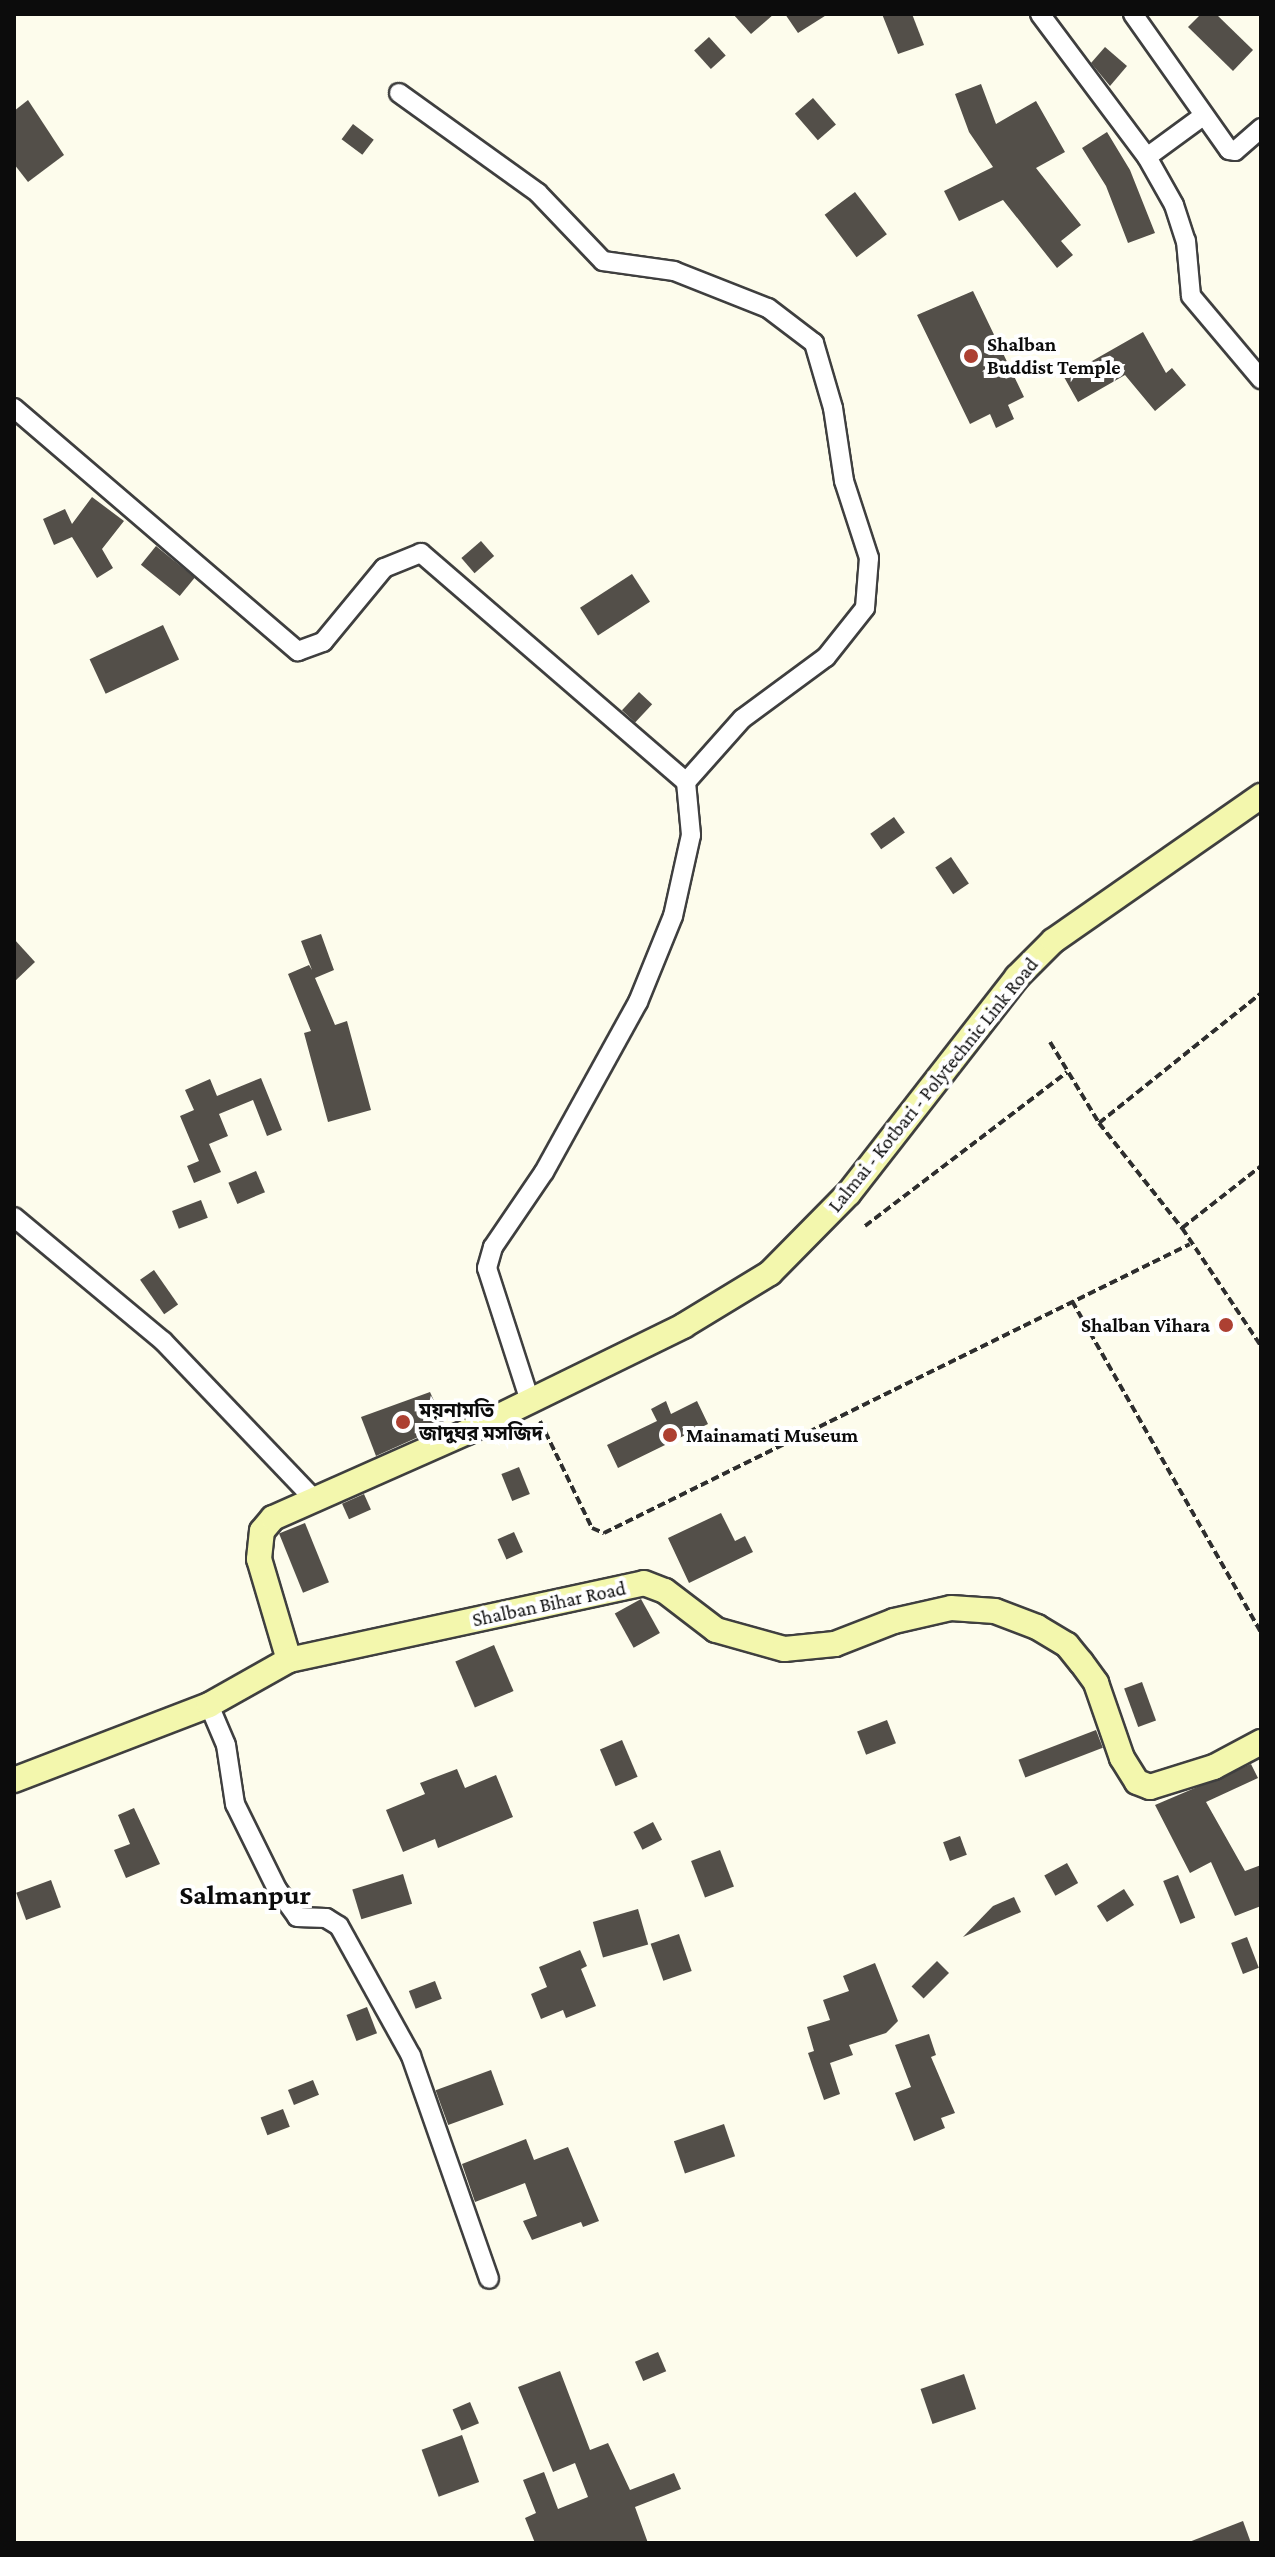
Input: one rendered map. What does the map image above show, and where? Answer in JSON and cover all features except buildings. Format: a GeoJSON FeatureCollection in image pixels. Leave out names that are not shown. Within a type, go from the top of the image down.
{"type":"FeatureCollection","features":[{"type":"Feature","properties":{"kind":"main road","name":"Lalmai - Kotbari - Polytechnic Link Road"},"geometry":{"type":"LineString","coordinates":[[289,1660],[258,1545],[273,1518],[312,1497],[530,1401],[683,1326],[770,1273],[849,1193],[1017,977],[1053,941],[1261,796]]}},
{"type":"Feature","properties":{"kind":"main road","name":"Shalban Bihar Road"},"geometry":{"type":"LineString","coordinates":[[289,1660],[644,1583],[665,1591],[716,1630],[784,1649],[835,1644],[894,1621],[951,1608],[995,1611],[1067,1645],[1096,1683],[1122,1758],[1137,1782],[1161,1787],[1261,1742]]}},
{"type":"Feature","properties":{"kind":"main road"},"geometry":{"type":"LineString","coordinates":[[14,1780],[209,1705],[289,1660]]}},
{"type":"Feature","properties":{"kind":"street"},"geometry":{"type":"LineString","coordinates":[[1040,14],[1147,157],[1174,205],[1186,241],[1191,296],[1261,379]]}},
{"type":"Feature","properties":{"kind":"street"},"geometry":{"type":"LineString","coordinates":[[1133,14],[1229,150],[1235,151],[1261,128]]}},
{"type":"Feature","properties":{"kind":"street"},"geometry":{"type":"LineString","coordinates":[[399,93],[538,193],[603,261],[674,271],[768,308],[814,343],[833,408],[844,481],[869,558],[865,608],[826,657],[742,719],[686,782]]}},
{"type":"Feature","properties":{"kind":"street"},"geometry":{"type":"LineString","coordinates":[[1147,157],[1203,116]]}},
{"type":"Feature","properties":{"kind":"street"},"geometry":{"type":"LineString","coordinates":[[14,408],[298,651],[323,642],[384,568],[421,553],[686,782],[691,835],[667,930],[638,1002],[544,1172],[493,1247],[487,1268],[530,1401]]}},
{"type":"Feature","properties":{"kind":"street"},"geometry":{"type":"LineString","coordinates":[[14,1217],[163,1341],[312,1497]]}},
{"type":"Feature","properties":{"kind":"street"},"geometry":{"type":"LineString","coordinates":[[209,1705],[226,1745],[235,1804],[277,1889],[297,1917],[326,1918],[339,1926],[411,2056],[489,2279]]}},
{"type":"Feature","properties":{"kind":"path"},"geometry":{"type":"LineString","coordinates":[[1099,1123],[1261,993]]}},
{"type":"Feature","properties":{"kind":"path"},"geometry":{"type":"LineString","coordinates":[[1050,1042],[1099,1123],[1182,1228],[1261,1346]]}},
{"type":"Feature","properties":{"kind":"path"},"geometry":{"type":"LineString","coordinates":[[865,1226],[1067,1072]]}},
{"type":"Feature","properties":{"kind":"path"},"geometry":{"type":"LineString","coordinates":[[1182,1228],[1261,1166]]}},
{"type":"Feature","properties":{"kind":"path"},"geometry":{"type":"LineString","coordinates":[[530,1401],[592,1528],[604,1533],[1190,1244]]}},
{"type":"Feature","properties":{"kind":"path"},"geometry":{"type":"LineString","coordinates":[[1072,1301],[1261,1632]]}},
{"type":"Feature","properties":{"kind":"place","name":"Shalban Buddist Temple"},"geometry":{"type":"Point","coordinates":[971,356]}},
{"type":"Feature","properties":{"kind":"place","name":"Shalban Vihara"},"geometry":{"type":"Point","coordinates":[1226,1325]}},
{"type":"Feature","properties":{"kind":"place","name":"ময়নামতি জাদুঘর মসজিদ"},"geometry":{"type":"Point","coordinates":[403,1422]}},
{"type":"Feature","properties":{"kind":"place","name":"Mainamati Museum"},"geometry":{"type":"Point","coordinates":[670,1435]}},
{"type":"Feature","properties":{"kind":"district","name":"Salmanpur"},"geometry":{"type":"Point","coordinates":[245,1895]}}]}
